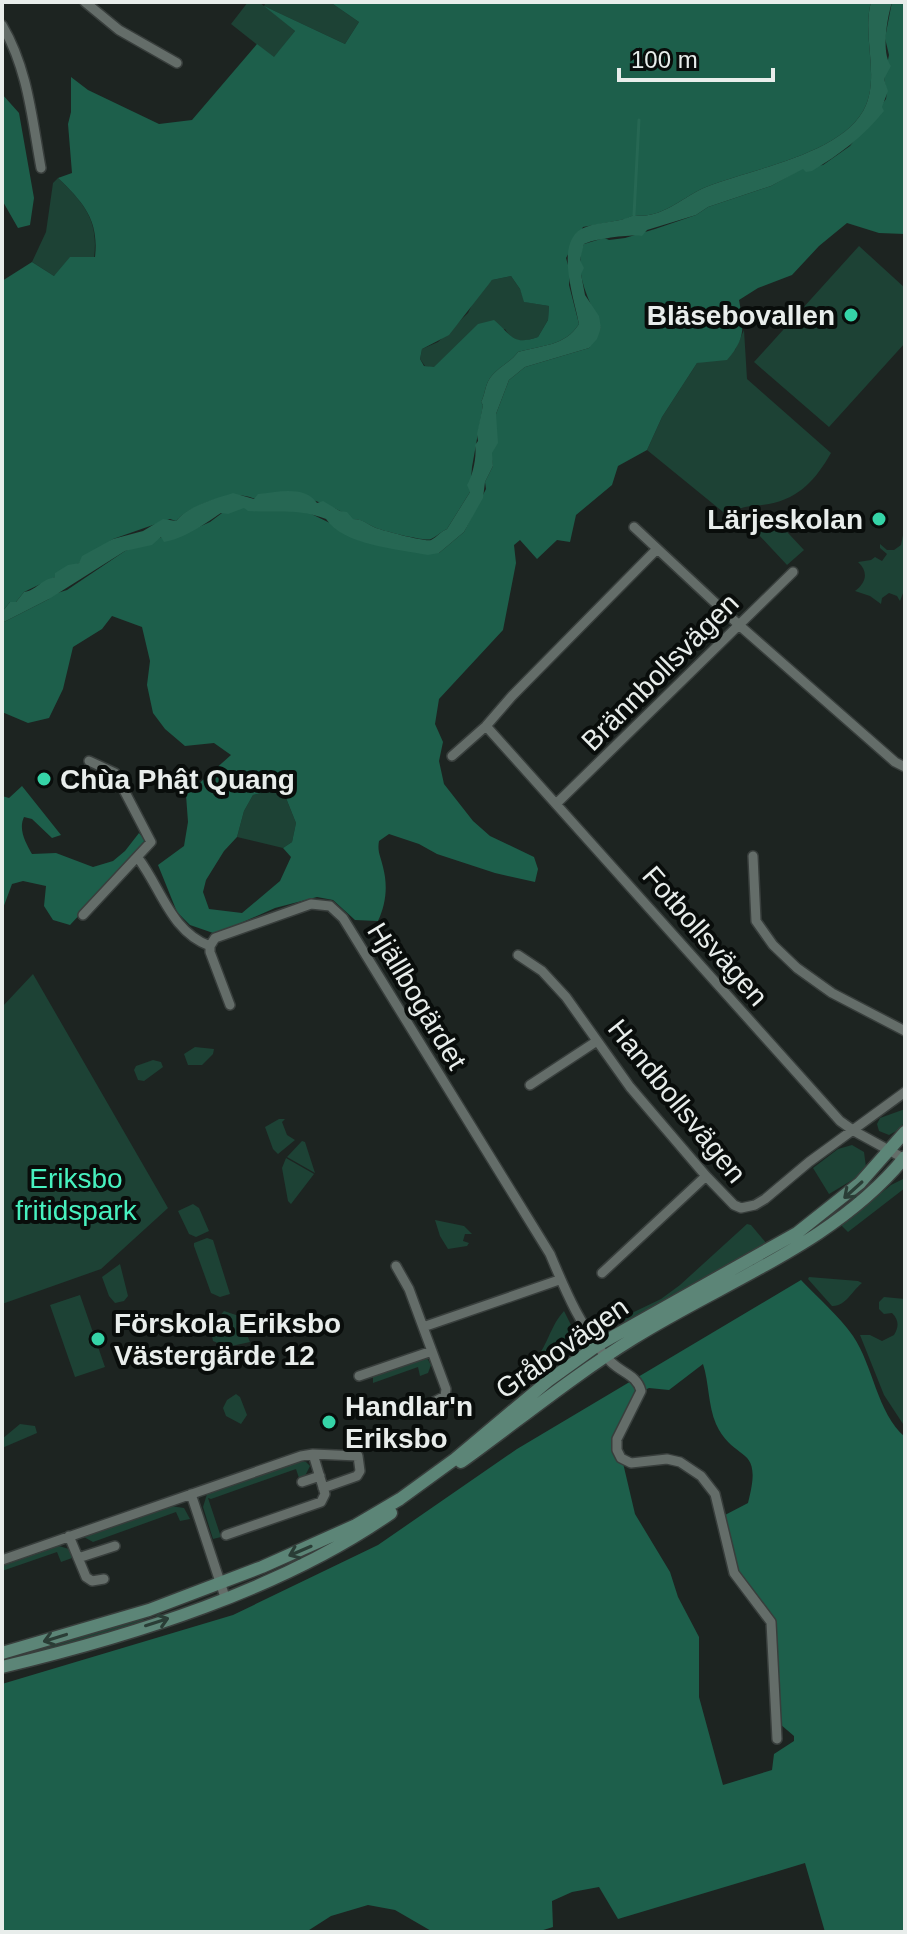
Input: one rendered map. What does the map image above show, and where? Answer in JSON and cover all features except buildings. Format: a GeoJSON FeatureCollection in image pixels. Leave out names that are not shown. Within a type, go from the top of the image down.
{"type":"FeatureCollection","features":[{"type":"Feature","properties":{"kind":"main road","name":"Gråbovägen"},"geometry":{"type":"LineString","coordinates":[[2,1653],[149,1610],[322,1542],[400,1499],[598,1345],[797,1233],[860,1183],[905,1132]]}},
{"type":"Feature","properties":{"kind":"main road","name":"Gråbovägen"},"geometry":{"type":"LineString","coordinates":[[2,1667],[93,1643],[225,1597],[279,1576],[351,1539],[606,1357],[685,1307],[828,1227],[873,1192],[905,1158]]}},
{"type":"Feature","properties":{"kind":"street"},"geometry":{"type":"LineString","coordinates":[[85,2],[119,30],[177,63]]}},
{"type":"Feature","properties":{"kind":"street"},"geometry":{"type":"LineString","coordinates":[[2,25],[23,73],[41,168]]}},
{"type":"Feature","properties":{"kind":"street"},"geometry":{"type":"LineString","coordinates":[[634,527],[739,625],[895,762],[905,767]]}},
{"type":"Feature","properties":{"kind":"street"},"geometry":{"type":"LineString","coordinates":[[452,756],[486,726],[657,549]]}},
{"type":"Feature","properties":{"kind":"street","name":"Brännbollsvägen"},"geometry":{"type":"LineString","coordinates":[[557,803],[793,572]]}},
{"type":"Feature","properties":{"kind":"street","name":"Fotbollsvägen"},"geometry":{"type":"LineString","coordinates":[[486,726],[840,1121],[905,1158]]}},
{"type":"Feature","properties":{"kind":"street"},"geometry":{"type":"LineString","coordinates":[[83,915],[151,842],[115,773],[89,761]]}},
{"type":"Feature","properties":{"kind":"street"},"geometry":{"type":"LineString","coordinates":[[753,856],[756,921],[773,945],[797,968],[832,993],[905,1031]]}},
{"type":"Feature","properties":{"kind":"street"},"geometry":{"type":"LineString","coordinates":[[138,858],[175,920],[192,939],[210,946],[211,957],[230,1005]]}},
{"type":"Feature","properties":{"kind":"street","name":"Hjällbogärdet"},"geometry":{"type":"LineString","coordinates":[[210,946],[215,938],[301,905],[321,905],[337,911],[550,1254],[559,1280],[598,1345],[616,1367],[637,1380],[641,1391],[617,1439],[621,1458],[631,1463],[667,1459],[680,1462],[701,1476],[715,1494],[734,1573],[771,1622],[777,1739]]}},
{"type":"Feature","properties":{"kind":"street","name":"Handbollsvägen"},"geometry":{"type":"LineString","coordinates":[[518,955],[542,971],[566,997],[630,1087],[734,1205],[748,1208],[765,1199],[809,1162],[905,1092]]}},
{"type":"Feature","properties":{"kind":"street"},"geometry":{"type":"LineString","coordinates":[[530,1085],[597,1041]]}},
{"type":"Feature","properties":{"kind":"street"},"geometry":{"type":"LineString","coordinates":[[602,1273],[706,1176]]}},
{"type":"Feature","properties":{"kind":"street"},"geometry":{"type":"LineString","coordinates":[[396,1266],[409,1289],[446,1389],[445,1396],[430,1404]]}},
{"type":"Feature","properties":{"kind":"street"},"geometry":{"type":"LineString","coordinates":[[423,1327],[559,1280]]}},
{"type":"Feature","properties":{"kind":"street"},"geometry":{"type":"LineString","coordinates":[[359,1376],[432,1351]]}},
{"type":"Feature","properties":{"kind":"street"},"geometry":{"type":"LineString","coordinates":[[226,1535],[321,1502],[325,1494],[313,1454]]}},
{"type":"Feature","properties":{"kind":"street"},"geometry":{"type":"LineString","coordinates":[[2,1560],[313,1454],[358,1456],[360,1471],[357,1476],[323,1488]]}},
{"type":"Feature","properties":{"kind":"street"},"geometry":{"type":"LineString","coordinates":[[302,1482],[320,1476]]}},
{"type":"Feature","properties":{"kind":"street"},"geometry":{"type":"LineString","coordinates":[[191,1494],[225,1597]]}},
{"type":"Feature","properties":{"kind":"street"},"geometry":{"type":"LineString","coordinates":[[69,1536],[86,1577],[92,1581],[104,1579]]}},
{"type":"Feature","properties":{"kind":"street"},"geometry":{"type":"LineString","coordinates":[[78,1558],[115,1546]]}},
{"type":"Feature","properties":{"kind":"green space"},"geometry":{"type":"Polygon","coordinates":[[[248,2],[259,2],[264,6],[266,2],[330,2],[359,22],[345,44],[268,8],[295,31],[274,58],[231,24],[248,2]]]}},
{"type":"Feature","properties":{"kind":"green space"},"geometry":{"type":"Polygon","coordinates":[[[58,178],[88,213],[95,245],[94,258],[54,276],[32,262],[46,232],[53,183],[58,178]]]}},
{"type":"Feature","properties":{"kind":"green space","name":"Bläsebovallen"},"geometry":{"type":"Polygon","coordinates":[[[859,246],[905,288],[905,343],[829,427],[754,362],[859,246]]]}},
{"type":"Feature","properties":{"kind":"green space"},"geometry":{"type":"Polygon","coordinates":[[[511,276],[525,302],[549,306],[548,320],[538,337],[519,340],[505,329],[449,355],[434,368],[425,366],[420,359],[422,349],[438,342],[468,313],[476,296],[492,280],[511,276]]]}},
{"type":"Feature","properties":{"kind":"green space"},"geometry":{"type":"Polygon","coordinates":[[[744,330],[747,379],[831,453],[813,479],[790,497],[743,508],[728,516],[647,450],[662,417],[697,363],[735,350],[744,330]]]}},
{"type":"Feature","properties":{"kind":"green space"},"geometry":{"type":"Polygon","coordinates":[[[774,518],[804,550],[787,565],[758,534],[774,518]]]}},
{"type":"Feature","properties":{"kind":"green space"},"geometry":{"type":"Polygon","coordinates":[[[903,535],[905,588],[900,601],[889,593],[882,598],[881,604],[855,591],[865,577],[858,562],[875,557],[882,561],[887,554],[880,544],[887,550],[894,550],[901,545],[903,535]]]}},
{"type":"Feature","properties":{"kind":"green space"},"geometry":{"type":"Polygon","coordinates":[[[282,788],[296,823],[292,842],[283,848],[237,837],[244,811],[253,795],[282,788]]]}},
{"type":"Feature","properties":{"kind":"green space","name":"Eriksbo fritidspark"},"geometry":{"type":"Polygon","coordinates":[[[33,974],[168,1208],[101,1269],[2,1304],[2,1007],[33,974]]]}},
{"type":"Feature","properties":{"kind":"green space"},"geometry":{"type":"Polygon","coordinates":[[[195,1047],[214,1049],[213,1054],[202,1065],[188,1065],[184,1054],[195,1047]]]}},
{"type":"Feature","properties":{"kind":"green space"},"geometry":{"type":"Polygon","coordinates":[[[153,1060],[161,1062],[163,1067],[144,1081],[138,1080],[134,1070],[136,1066],[153,1060]]]}},
{"type":"Feature","properties":{"kind":"green space"},"geometry":{"type":"Polygon","coordinates":[[[905,1109],[905,1122],[898,1130],[889,1135],[879,1131],[877,1124],[880,1118],[905,1109]]]}},
{"type":"Feature","properties":{"kind":"green space"},"geometry":{"type":"Polygon","coordinates":[[[285,1119],[282,1122],[287,1135],[295,1140],[278,1154],[265,1127],[285,1119]]]}},
{"type":"Feature","properties":{"kind":"green space"},"geometry":{"type":"Polygon","coordinates":[[[302,1141],[305,1142],[315,1173],[287,1157],[302,1141]]]}},
{"type":"Feature","properties":{"kind":"green space"},"geometry":{"type":"Polygon","coordinates":[[[852,1145],[864,1152],[866,1167],[859,1176],[829,1194],[813,1168],[838,1149],[852,1145]]]}},
{"type":"Feature","properties":{"kind":"green space"},"geometry":{"type":"Polygon","coordinates":[[[286,1158],[314,1174],[291,1204],[282,1168],[286,1158]]]}},
{"type":"Feature","properties":{"kind":"green space"},"geometry":{"type":"Polygon","coordinates":[[[905,1178],[905,1188],[848,1232],[841,1225],[891,1185],[905,1178]]]}},
{"type":"Feature","properties":{"kind":"green space"},"geometry":{"type":"Polygon","coordinates":[[[193,1204],[199,1208],[209,1231],[196,1237],[189,1234],[178,1211],[193,1204]]]}},
{"type":"Feature","properties":{"kind":"green space"},"geometry":{"type":"Polygon","coordinates":[[[435,1220],[464,1226],[472,1234],[465,1234],[463,1241],[469,1243],[467,1246],[448,1249],[435,1220]]]}},
{"type":"Feature","properties":{"kind":"green space"},"geometry":{"type":"Polygon","coordinates":[[[747,1224],[767,1244],[626,1323],[611,1323],[661,1299],[747,1224]]]}},
{"type":"Feature","properties":{"kind":"green space"},"geometry":{"type":"Polygon","coordinates":[[[207,1238],[213,1240],[230,1294],[220,1297],[211,1293],[194,1246],[194,1243],[207,1238]]]}},
{"type":"Feature","properties":{"kind":"green space"},"geometry":{"type":"Polygon","coordinates":[[[120,1264],[128,1296],[124,1301],[115,1303],[102,1277],[120,1264]]]}},
{"type":"Feature","properties":{"kind":"green space"},"geometry":{"type":"Polygon","coordinates":[[[809,1277],[862,1283],[845,1301],[832,1306],[809,1277]]]}},
{"type":"Feature","properties":{"kind":"green space"},"geometry":{"type":"Polygon","coordinates":[[[80,1295],[105,1367],[75,1377],[50,1305],[80,1295]]]}},
{"type":"Feature","properties":{"kind":"green space"},"geometry":{"type":"Polygon","coordinates":[[[884,1297],[905,1299],[905,1427],[884,1395],[860,1335],[870,1335],[882,1341],[894,1335],[896,1318],[892,1313],[884,1314],[879,1309],[879,1302],[884,1297]]]}},
{"type":"Feature","properties":{"kind":"green space"},"geometry":{"type":"Polygon","coordinates":[[[224,1311],[239,1316],[250,1342],[227,1347],[213,1341],[210,1327],[224,1311]]]}},
{"type":"Feature","properties":{"kind":"green space"},"geometry":{"type":"Polygon","coordinates":[[[564,1311],[573,1329],[573,1342],[551,1362],[532,1364],[555,1323],[564,1311]]]}},
{"type":"Feature","properties":{"kind":"green space"},"geometry":{"type":"Polygon","coordinates":[[[427,1358],[431,1365],[428,1373],[420,1376],[418,1367],[373,1383],[373,1376],[427,1358]]]}},
{"type":"Feature","properties":{"kind":"green space"},"geometry":{"type":"Polygon","coordinates":[[[236,1394],[247,1415],[241,1424],[226,1416],[223,1408],[227,1400],[236,1394]]]}},
{"type":"Feature","properties":{"kind":"green space"},"geometry":{"type":"Polygon","coordinates":[[[20,1424],[35,1426],[37,1433],[2,1448],[2,1439],[20,1424]]]}},
{"type":"Feature","properties":{"kind":"green space"},"geometry":{"type":"Polygon","coordinates":[[[299,1461],[310,1466],[305,1476],[299,1478],[296,1469],[208,1498],[221,1537],[213,1539],[203,1507],[207,1494],[299,1461]]]}},
{"type":"Feature","properties":{"kind":"green space"},"geometry":{"type":"Polygon","coordinates":[[[171,1506],[184,1508],[190,1519],[180,1521],[176,1512],[93,1542],[84,1537],[171,1506]]]}},
{"type":"Feature","properties":{"kind":"green space"},"geometry":{"type":"Polygon","coordinates":[[[59,1546],[69,1549],[72,1558],[61,1562],[57,1552],[2,1571],[2,1566],[59,1546]]]}},
{"type":"Feature","properties":{"kind":"green space"},"geometry":{"type":"Polygon","coordinates":[[[143,1617],[144,1621],[2,1663],[2,1658],[143,1617]]]}},
{"type":"Feature","properties":{"kind":"shaded area"},"geometry":{"type":"Polygon","coordinates":[[[330,2],[871,2],[868,28],[870,93],[855,122],[818,148],[706,187],[653,214],[634,215],[583,227],[566,258],[579,324],[560,341],[518,352],[490,378],[481,402],[470,492],[447,529],[433,538],[421,539],[380,529],[352,519],[333,507],[295,495],[257,499],[228,497],[198,506],[176,521],[170,519],[113,539],[79,563],[24,592],[2,612],[2,281],[32,262],[54,276],[70,257],[95,257],[95,233],[88,213],[58,178],[72,173],[68,124],[71,77],[88,90],[159,124],[192,120],[257,44],[274,57],[295,31],[264,6],[345,44],[359,22],[330,2]],[[511,276],[492,280],[449,335],[422,349],[420,359],[424,366],[434,367],[478,324],[494,320],[517,340],[538,337],[548,320],[549,306],[524,302],[511,276]]]}},
{"type":"Feature","properties":{"kind":"shaded area"},"geometry":{"type":"Polygon","coordinates":[[[871,2],[892,2],[886,44],[891,66],[884,79],[888,91],[882,107],[884,111],[851,144],[812,171],[803,169],[771,186],[647,230],[642,236],[613,237],[584,244],[581,274],[585,295],[599,316],[601,328],[597,339],[589,348],[525,367],[509,380],[496,414],[498,443],[492,453],[493,466],[485,482],[483,498],[464,532],[439,553],[428,555],[358,540],[316,516],[297,512],[248,511],[244,508],[228,514],[221,513],[179,538],[164,542],[161,537],[152,545],[125,551],[49,599],[2,623],[2,612],[10,602],[16,602],[24,592],[55,577],[55,573],[68,565],[79,563],[82,556],[113,539],[143,531],[163,519],[176,521],[195,507],[233,493],[254,499],[258,494],[298,492],[376,528],[421,539],[431,540],[447,529],[470,492],[467,485],[474,465],[481,402],[490,378],[518,352],[560,341],[579,324],[568,271],[570,243],[576,233],[592,225],[662,211],[706,187],[795,158],[839,136],[855,122],[870,93],[868,28],[871,2]]]}},
{"type":"Feature","properties":{"kind":"shaded area"},"geometry":{"type":"Polygon","coordinates":[[[892,2],[905,2],[905,234],[879,233],[847,223],[819,246],[792,275],[758,288],[739,300],[742,332],[738,345],[727,360],[697,363],[662,417],[647,450],[618,466],[612,485],[576,515],[570,542],[557,540],[537,559],[520,540],[514,545],[516,563],[503,630],[439,699],[435,724],[443,742],[439,761],[444,784],[473,821],[490,836],[534,857],[538,869],[535,882],[437,854],[389,834],[379,841],[386,888],[378,921],[355,920],[333,900],[317,897],[275,908],[216,934],[190,925],[177,912],[158,865],[184,846],[188,822],[186,795],[231,755],[214,743],[185,746],[165,729],[153,713],[147,685],[150,661],[142,627],[112,616],[102,629],[73,647],[63,689],[49,718],[28,723],[2,712],[2,623],[49,599],[51,595],[67,590],[125,551],[162,537],[181,535],[222,513],[244,507],[305,511],[330,523],[439,553],[464,532],[486,489],[485,482],[493,466],[491,453],[496,414],[509,380],[525,367],[589,348],[601,328],[581,276],[584,244],[604,238],[625,238],[655,229],[771,186],[803,168],[823,165],[850,146],[886,99],[884,79],[889,55],[885,38],[892,2]],[[282,788],[253,795],[244,811],[237,837],[206,880],[203,892],[209,909],[242,913],[280,881],[291,857],[283,848],[292,842],[296,823],[282,788]]]}},
{"type":"Feature","properties":{"kind":"shaded area"},"geometry":{"type":"Polygon","coordinates":[[[2,94],[19,113],[34,198],[30,225],[18,228],[2,200],[2,94]]]}},
{"type":"Feature","properties":{"kind":"shaded area"},"geometry":{"type":"Polygon","coordinates":[[[22,786],[61,835],[52,838],[32,819],[24,817],[22,832],[32,854],[56,853],[93,867],[113,861],[139,833],[145,840],[70,925],[53,920],[44,906],[46,886],[23,881],[12,884],[2,911],[2,796],[9,798],[22,786]]]}},
{"type":"Feature","properties":{"kind":"shaded area"},"geometry":{"type":"Polygon","coordinates":[[[801,1280],[853,1336],[888,1415],[905,1437],[905,1932],[825,1932],[805,1863],[618,1919],[599,1887],[572,1892],[552,1901],[553,1927],[537,1932],[433,1932],[395,1910],[368,1905],[331,1916],[306,1932],[2,1932],[2,1684],[233,1615],[378,1545],[517,1449],[801,1280]],[[703,1364],[669,1390],[649,1388],[634,1395],[619,1446],[635,1514],[670,1572],[678,1597],[699,1637],[699,1697],[723,1785],[772,1770],[774,1754],[794,1741],[794,1736],[780,1724],[775,1624],[771,1613],[738,1574],[725,1515],[748,1503],[752,1484],[750,1462],[723,1437],[716,1424],[703,1364]]]}},
{"type":"Feature","properties":{"kind":"waterway"},"geometry":{"type":"LineString","coordinates":[[634,215],[639,120]]}},
{"type":"Feature","properties":{"kind":"place","name":"Bläsebovallen"},"geometry":{"type":"Point","coordinates":[851,315]}},
{"type":"Feature","properties":{"kind":"place","name":"Lärjeskolan"},"geometry":{"type":"Point","coordinates":[879,519]}},
{"type":"Feature","properties":{"kind":"place","name":"Chùa Phật Quang"},"geometry":{"type":"Point","coordinates":[44,779]}},
{"type":"Feature","properties":{"kind":"place","name":"Förskola Eriksbo Västergärde 12"},"geometry":{"type":"Point","coordinates":[98,1339]}},
{"type":"Feature","properties":{"kind":"place","name":"Handlar'n Eriksbo"},"geometry":{"type":"Point","coordinates":[329,1422]}}]}
